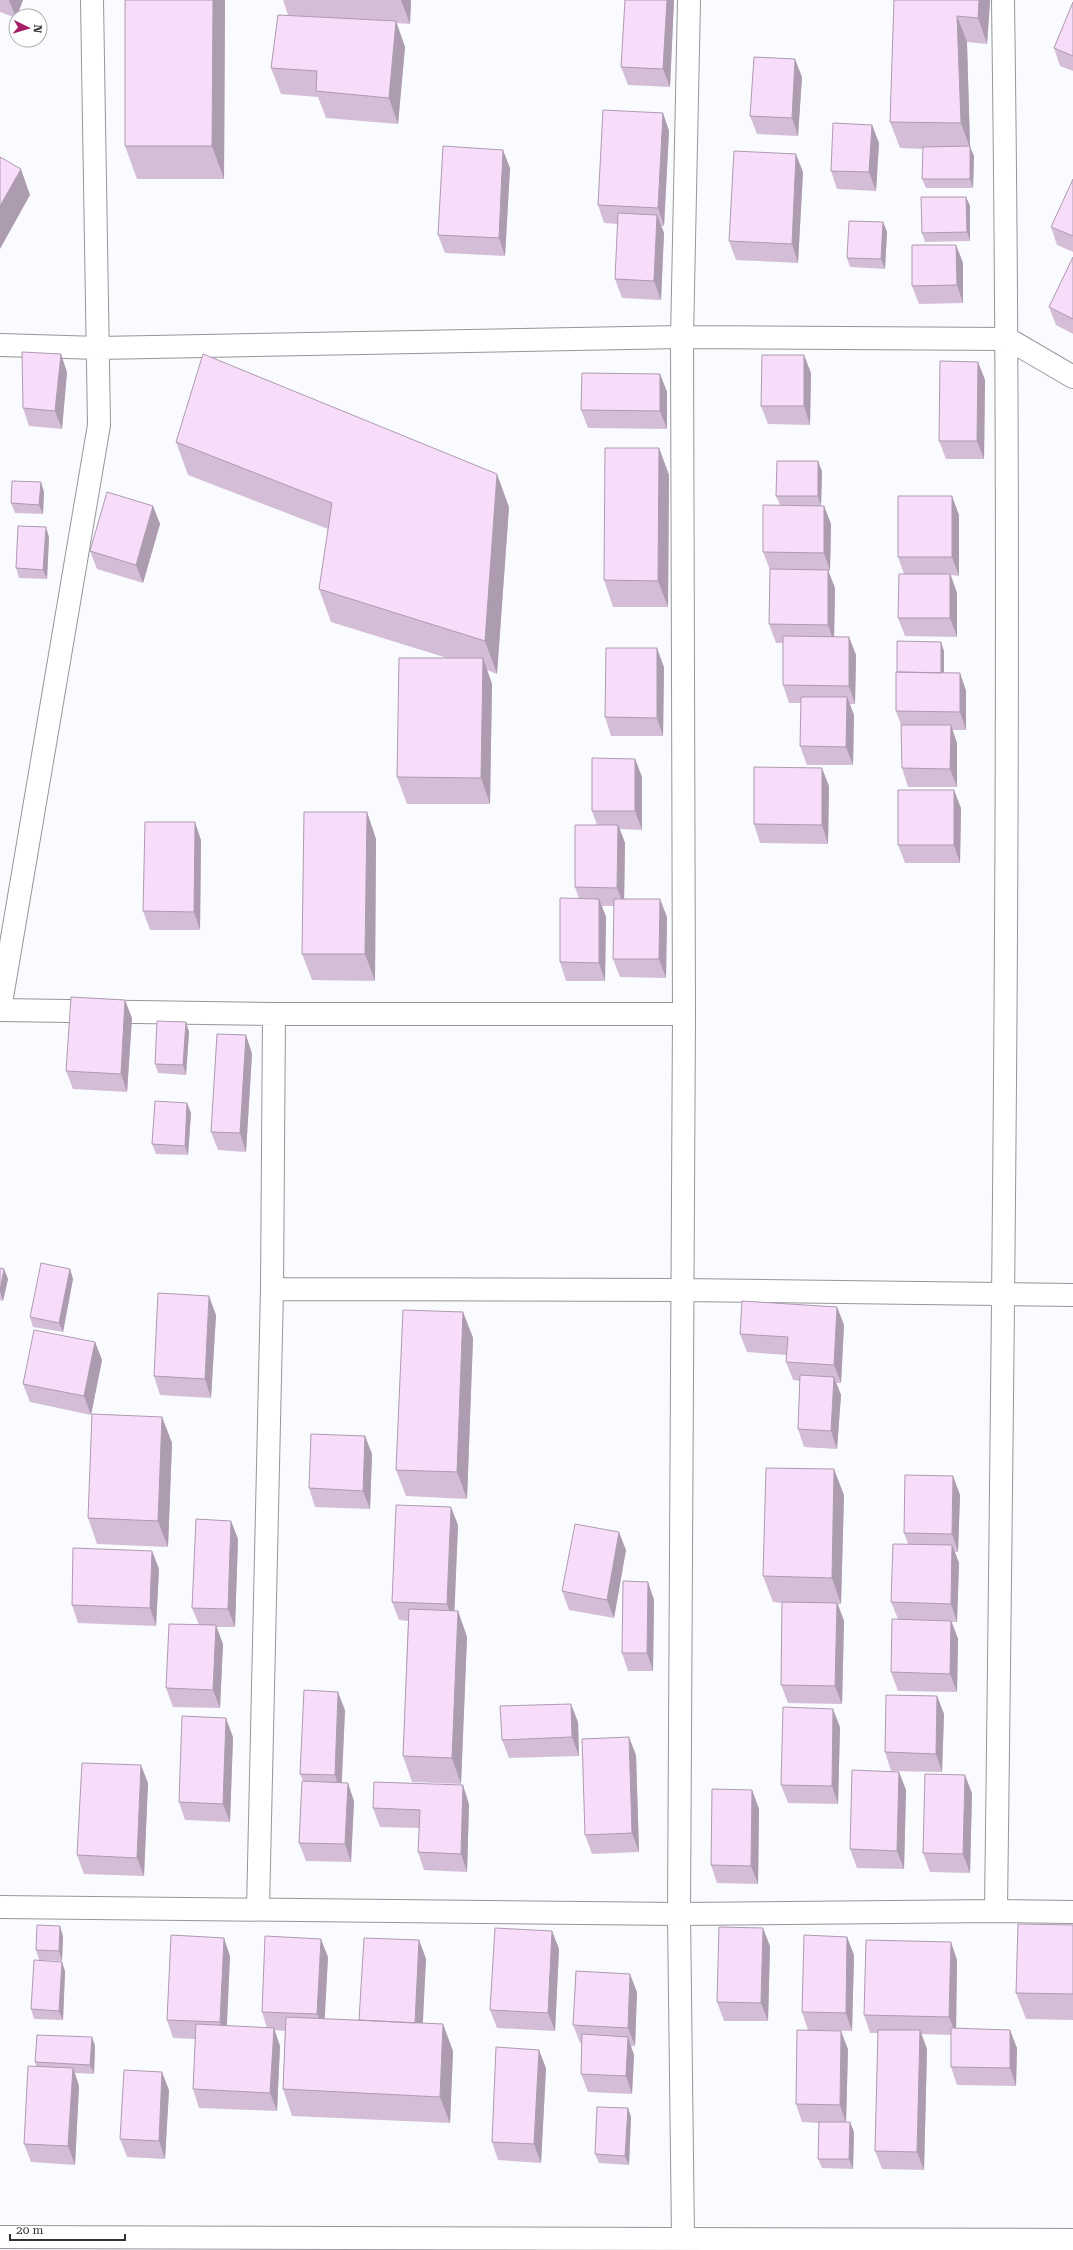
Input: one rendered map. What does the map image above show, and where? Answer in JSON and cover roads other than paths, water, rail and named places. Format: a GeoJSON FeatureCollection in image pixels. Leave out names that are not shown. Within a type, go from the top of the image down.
{"type":"FeatureCollection","features":[{"type":"Feature","properties":{"kind":"street"},"geometry":{"type":"LineString","coordinates":[[92,0],[99,348],[99,425],[0,1010],[274,1014],[684,1014]]}},
{"type":"Feature","properties":{"kind":"street"},"geometry":{"type":"LineString","coordinates":[[683,2238],[680,1914],[684,1014],[682,337],[689,0]]}},
{"type":"Feature","properties":{"kind":"street"},"geometry":{"type":"LineString","coordinates":[[996,1911],[1003,1295],[1008,339],[1003,0]]}},
{"type":"Feature","properties":{"kind":"street"},"geometry":{"type":"LineString","coordinates":[[0,345],[99,348],[682,337],[1008,339],[1073,377]]}},
{"type":"Feature","properties":{"kind":"street"},"geometry":{"type":"LineString","coordinates":[[258,1909],[272,1289],[274,1014]]}},
{"type":"Feature","properties":{"kind":"street"},"geometry":{"type":"LineString","coordinates":[[272,1289],[683,1290],[1003,1295],[1073,1294]]}},
{"type":"Feature","properties":{"kind":"street"},"geometry":{"type":"LineString","coordinates":[[0,1907],[680,1914],[996,1911],[1073,1912]]}},
{"type":"Feature","properties":{"kind":"street"},"geometry":{"type":"LineString","coordinates":[[0,2236],[252,2244],[683,2238],[1073,2240]]}}]}
